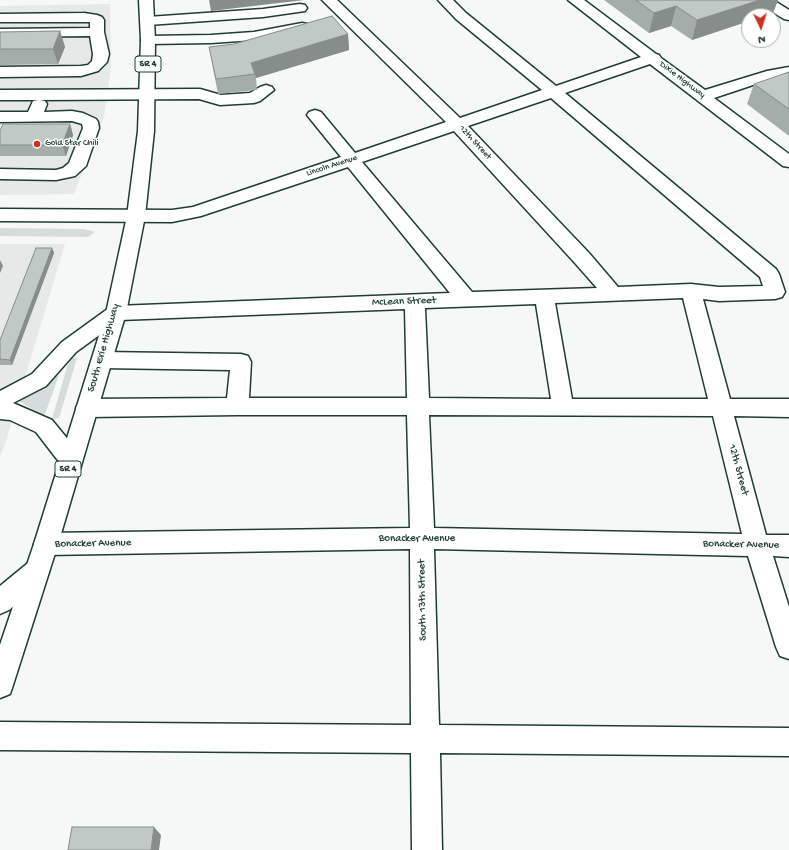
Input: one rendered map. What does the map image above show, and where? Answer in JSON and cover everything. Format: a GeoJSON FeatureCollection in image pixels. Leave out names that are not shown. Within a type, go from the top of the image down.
{"type":"FeatureCollection","features":[{"type":"Feature","properties":{"kind":"street","name":"South Erie Highway"},"geometry":{"type":"LineString","coordinates":[[0,685],[46,544],[116,314],[136,216],[146,131],[148,94],[148,21],[146,0]]}},
{"type":"Feature","properties":{"kind":"street","name":"12th Street"},"geometry":{"type":"LineString","coordinates":[[329,0],[458,124],[614,294]]}},
{"type":"Feature","properties":{"kind":"street"},"geometry":{"type":"LineString","coordinates":[[445,0],[461,16],[554,92]]}},
{"type":"Feature","properties":{"kind":"street","name":"Dixie Highway"},"geometry":{"type":"LineString","coordinates":[[575,0],[654,58],[789,162]]}},
{"type":"Feature","properties":{"kind":"street"},"geometry":{"type":"LineString","coordinates":[[763,0],[789,16]]}},
{"type":"Feature","properties":{"kind":"street"},"geometry":{"type":"LineString","coordinates":[[148,21],[256,14],[300,8]]}},
{"type":"Feature","properties":{"kind":"street"},"geometry":{"type":"LineString","coordinates":[[0,72],[80,71],[93,68],[99,62],[101,54],[97,32],[97,20],[92,18],[1,13]]}},
{"type":"Feature","properties":{"kind":"street"},"geometry":{"type":"LineString","coordinates":[[148,40],[211,39],[254,36],[313,25]]}},
{"type":"Feature","properties":{"kind":"street"},"geometry":{"type":"LineString","coordinates":[[0,33],[97,32]]}},
{"type":"Feature","properties":{"kind":"street","name":"Lincoln Avenue"},"geometry":{"type":"LineString","coordinates":[[0,216],[172,216],[195,212],[654,58]]}},
{"type":"Feature","properties":{"kind":"street"},"geometry":{"type":"LineString","coordinates":[[34,117],[41,72]]}},
{"type":"Feature","properties":{"kind":"street"},"geometry":{"type":"LineString","coordinates":[[703,96],[772,74],[789,72]]}},
{"type":"Feature","properties":{"kind":"street"},"geometry":{"type":"LineString","coordinates":[[0,96],[200,94],[220,100],[254,98],[266,90]]}},
{"type":"Feature","properties":{"kind":"street","name":"McLean Street"},"geometry":{"type":"LineString","coordinates":[[116,314],[691,291],[719,294],[775,292],[769,274],[554,92]]}},
{"type":"Feature","properties":{"kind":"street"},"geometry":{"type":"LineString","coordinates":[[315,115],[466,299]]}},
{"type":"Feature","properties":{"kind":"street"},"geometry":{"type":"LineString","coordinates":[[0,117],[72,116],[83,118],[90,122],[91,128],[77,166],[69,172],[56,175],[0,174]]}},
{"type":"Feature","properties":{"kind":"street","name":"12th Street"},"geometry":{"type":"LineString","coordinates":[[691,291],[757,545],[789,647]]}},
{"type":"Feature","properties":{"kind":"street"},"geometry":{"type":"LineString","coordinates":[[544,296],[562,406]]}},
{"type":"Feature","properties":{"kind":"street","name":"South 13th Street"},"geometry":{"type":"LineString","coordinates":[[415,301],[422,538],[424,740],[427,850]]}},
{"type":"Feature","properties":{"kind":"street"},"geometry":{"type":"LineString","coordinates":[[0,399],[10,396],[39,380],[69,347],[116,314]]}},
{"type":"Feature","properties":{"kind":"street"},"geometry":{"type":"LineString","coordinates":[[102,360],[241,362],[237,406]]}},
{"type":"Feature","properties":{"kind":"street"},"geometry":{"type":"LineString","coordinates":[[87,408],[237,406],[562,406],[789,408]]}},
{"type":"Feature","properties":{"kind":"street"},"geometry":{"type":"LineString","coordinates":[[0,410],[13,412],[44,426],[71,460]]}},
{"type":"Feature","properties":{"kind":"street","name":"Bonacker Avenue"},"geometry":{"type":"LineString","coordinates":[[46,544],[422,538],[789,546]]}},
{"type":"Feature","properties":{"kind":"street"},"geometry":{"type":"LineString","coordinates":[[0,602],[37,571]]}},
{"type":"Feature","properties":{"kind":"street"},"geometry":{"type":"LineString","coordinates":[[0,736],[789,742]]}},
{"type":"Feature","properties":{"kind":"shaded area"},"geometry":{"type":"Polygon","coordinates":[[[110,4],[111,67],[104,117],[74,194],[0,195],[0,6],[110,4]]]}},
{"type":"Feature","properties":{"kind":"shaded area"},"geometry":{"type":"Polygon","coordinates":[[[0,228],[84,229],[95,232],[88,237],[0,236],[0,228]]]}},
{"type":"Feature","properties":{"kind":"shaded area"},"geometry":{"type":"Polygon","coordinates":[[[0,244],[65,244],[6,441],[0,456],[0,244]]]}},
{"type":"Feature","properties":{"kind":"shaded area"},"geometry":{"type":"Polygon","coordinates":[[[72,358],[77,358],[59,418],[52,419],[67,367],[72,358]]]}},
{"type":"Feature","properties":{"kind":"shaded area"},"geometry":{"type":"Polygon","coordinates":[[[59,375],[44,417],[16,399],[59,375]]]}},
{"type":"Feature","properties":{"kind":"building"},"geometry":{"type":"Polygon","coordinates":[[[636,0],[760,0],[697,20],[676,6],[654,13],[636,0]]]}},
{"type":"Feature","properties":{"kind":"building"},"geometry":{"type":"Polygon","coordinates":[[[332,16],[348,34],[251,63],[255,74],[216,79],[209,47],[234,44],[332,16]]]}},
{"type":"Feature","properties":{"kind":"building"},"geometry":{"type":"Polygon","coordinates":[[[60,31],[53,49],[0,49],[0,32],[60,31]]]}},
{"type":"Feature","properties":{"kind":"building"},"geometry":{"type":"Polygon","coordinates":[[[789,72],[789,109],[754,84],[789,72]]]}},
{"type":"Feature","properties":{"kind":"building"},"geometry":{"type":"Polygon","coordinates":[[[3,124],[70,124],[62,145],[0,145],[0,131],[3,124]]]}},
{"type":"Feature","properties":{"kind":"building"},"geometry":{"type":"Polygon","coordinates":[[[36,248],[52,248],[10,360],[0,359],[0,340],[36,248]]]}},
{"type":"Feature","properties":{"kind":"building"},"geometry":{"type":"Polygon","coordinates":[[[72,827],[154,827],[151,850],[68,850],[72,827]]]}},
{"type":"Feature","properties":{"kind":"place","name":"Gold Star Chili"},"geometry":{"type":"Point","coordinates":[37,144]}}]}
